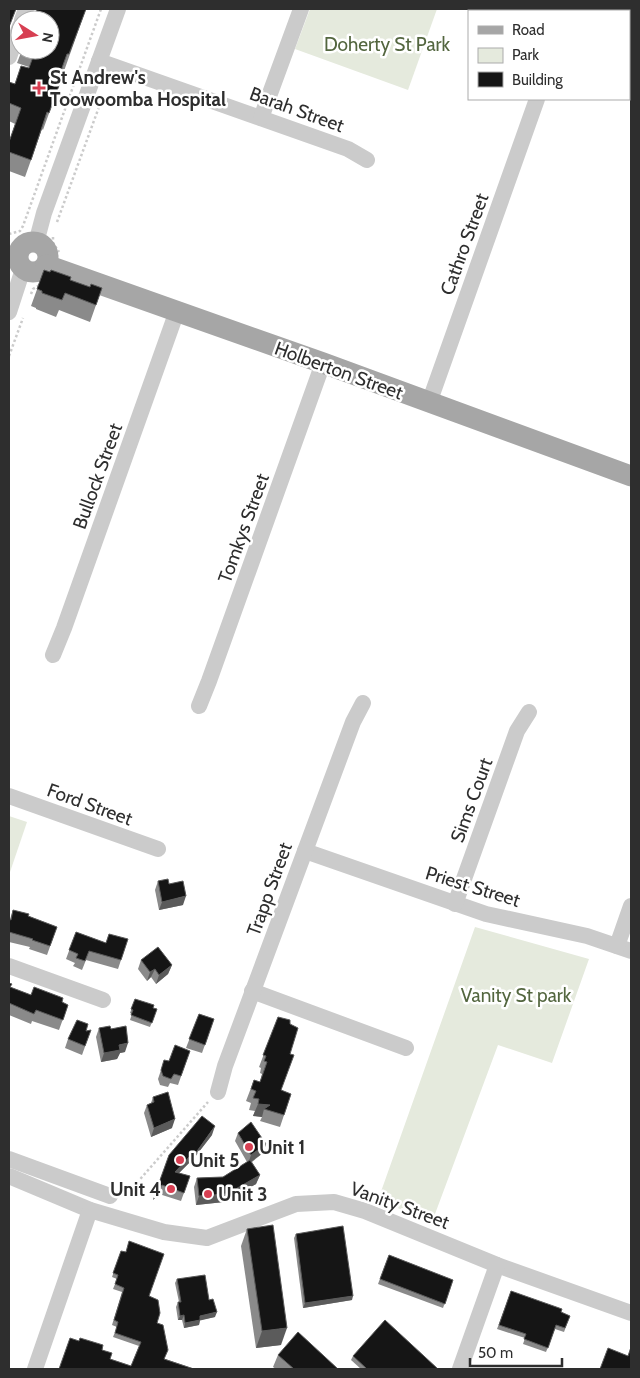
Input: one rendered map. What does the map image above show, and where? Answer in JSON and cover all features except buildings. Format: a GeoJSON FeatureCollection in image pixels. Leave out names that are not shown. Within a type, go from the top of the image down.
{"type":"FeatureCollection","features":[{"type":"Feature","properties":{"kind":"main road"},"geometry":{"type":"LineString","coordinates":[[25,247],[41,245],[46,250],[48,256],[53,259]]}},
{"type":"Feature","properties":{"kind":"main road","name":"Holberton Street"},"geometry":{"type":"LineString","coordinates":[[53,259],[177,311],[631,476]]}},
{"type":"Feature","properties":{"kind":"street"},"geometry":{"type":"LineString","coordinates":[[16,313],[25,247],[44,213],[118,9]]}},
{"type":"Feature","properties":{"kind":"street"},"geometry":{"type":"LineString","coordinates":[[261,118],[301,9]]}},
{"type":"Feature","properties":{"kind":"street","name":"Barah Street"},"geometry":{"type":"LineString","coordinates":[[99,60],[348,149],[367,160]]}},
{"type":"Feature","properties":{"kind":"street","name":"Cathro Street"},"geometry":{"type":"LineString","coordinates":[[429,402],[537,100]]}},
{"type":"Feature","properties":{"kind":"street","name":"Bullock Street"},"geometry":{"type":"LineString","coordinates":[[54,655],[177,311]]}},
{"type":"Feature","properties":{"kind":"street","name":"Tomkys Street"},"geometry":{"type":"LineString","coordinates":[[199,706],[210,682],[323,363]]}},
{"type":"Feature","properties":{"kind":"street","name":"Trapp Street"},"geometry":{"type":"LineString","coordinates":[[218,1092],[225,1066],[252,991],[353,722],[363,703]]}},
{"type":"Feature","properties":{"kind":"street","name":"Sims Court"},"geometry":{"type":"LineString","coordinates":[[455,904],[517,731],[529,712]]}},
{"type":"Feature","properties":{"kind":"street","name":"Ford Street"},"geometry":{"type":"LineString","coordinates":[[9,796],[158,849]]}},
{"type":"Feature","properties":{"kind":"street","name":"Priest Street"},"geometry":{"type":"LineString","coordinates":[[305,850],[486,914],[587,936],[624,948]]}},
{"type":"Feature","properties":{"kind":"street"},"geometry":{"type":"LineString","coordinates":[[624,948],[631,906]]}},
{"type":"Feature","properties":{"kind":"street"},"geometry":{"type":"LineString","coordinates":[[9,966],[103,1000]]}},
{"type":"Feature","properties":{"kind":"street"},"geometry":{"type":"LineString","coordinates":[[252,991],[406,1048]]}},
{"type":"Feature","properties":{"kind":"street"},"geometry":{"type":"LineString","coordinates":[[9,1159],[110,1196]]}},
{"type":"Feature","properties":{"kind":"street","name":"Vanity Street"},"geometry":{"type":"LineString","coordinates":[[9,1176],[90,1210],[164,1232],[207,1238],[296,1204],[334,1202],[365,1211],[497,1264],[631,1313]]}},
{"type":"Feature","properties":{"kind":"street"},"geometry":{"type":"LineString","coordinates":[[35,1369],[90,1210]]}},
{"type":"Feature","properties":{"kind":"street"},"geometry":{"type":"LineString","coordinates":[[460,1369],[497,1264]]}},
{"type":"Feature","properties":{"kind":"path"},"geometry":{"type":"LineString","coordinates":[[53,259],[53,243],[25,247],[20,231],[101,9]]}},
{"type":"Feature","properties":{"kind":"path"},"geometry":{"type":"LineString","coordinates":[[30,297],[33,289]]}},
{"type":"Feature","properties":{"kind":"path"},"geometry":{"type":"LineString","coordinates":[[9,356],[16,313]]}},
{"type":"Feature","properties":{"kind":"path"},"geometry":{"type":"LineString","coordinates":[[110,1196],[128,1192],[218,1092]]}},
{"type":"Feature","properties":{"kind":"green space","name":"Doherty St Park"},"geometry":{"type":"Polygon","coordinates":[[[310,9],[437,9],[408,90],[295,49],[310,9]]]}},
{"type":"Feature","properties":{"kind":"green space"},"geometry":{"type":"Polygon","coordinates":[[[9,816],[27,822],[9,875],[9,816]]]}},
{"type":"Feature","properties":{"kind":"green space","name":"Vanity St park"},"geometry":{"type":"Polygon","coordinates":[[[475,927],[589,959],[552,1063],[498,1045],[432,1222],[378,1200],[475,927]]]}},
{"type":"Feature","properties":{"kind":"place","name":"St Andrew's Toowoomba Hospital"},"geometry":{"type":"Point","coordinates":[39,88]}},
{"type":"Feature","properties":{"kind":"place","name":"Unit 1"},"geometry":{"type":"Point","coordinates":[249,1147]}},
{"type":"Feature","properties":{"kind":"place","name":"Unit 5"},"geometry":{"type":"Point","coordinates":[180,1160]}},
{"type":"Feature","properties":{"kind":"place","name":"Unit 4"},"geometry":{"type":"Point","coordinates":[171,1189]}},
{"type":"Feature","properties":{"kind":"place","name":"Unit 3"},"geometry":{"type":"Point","coordinates":[208,1194]}}]}
